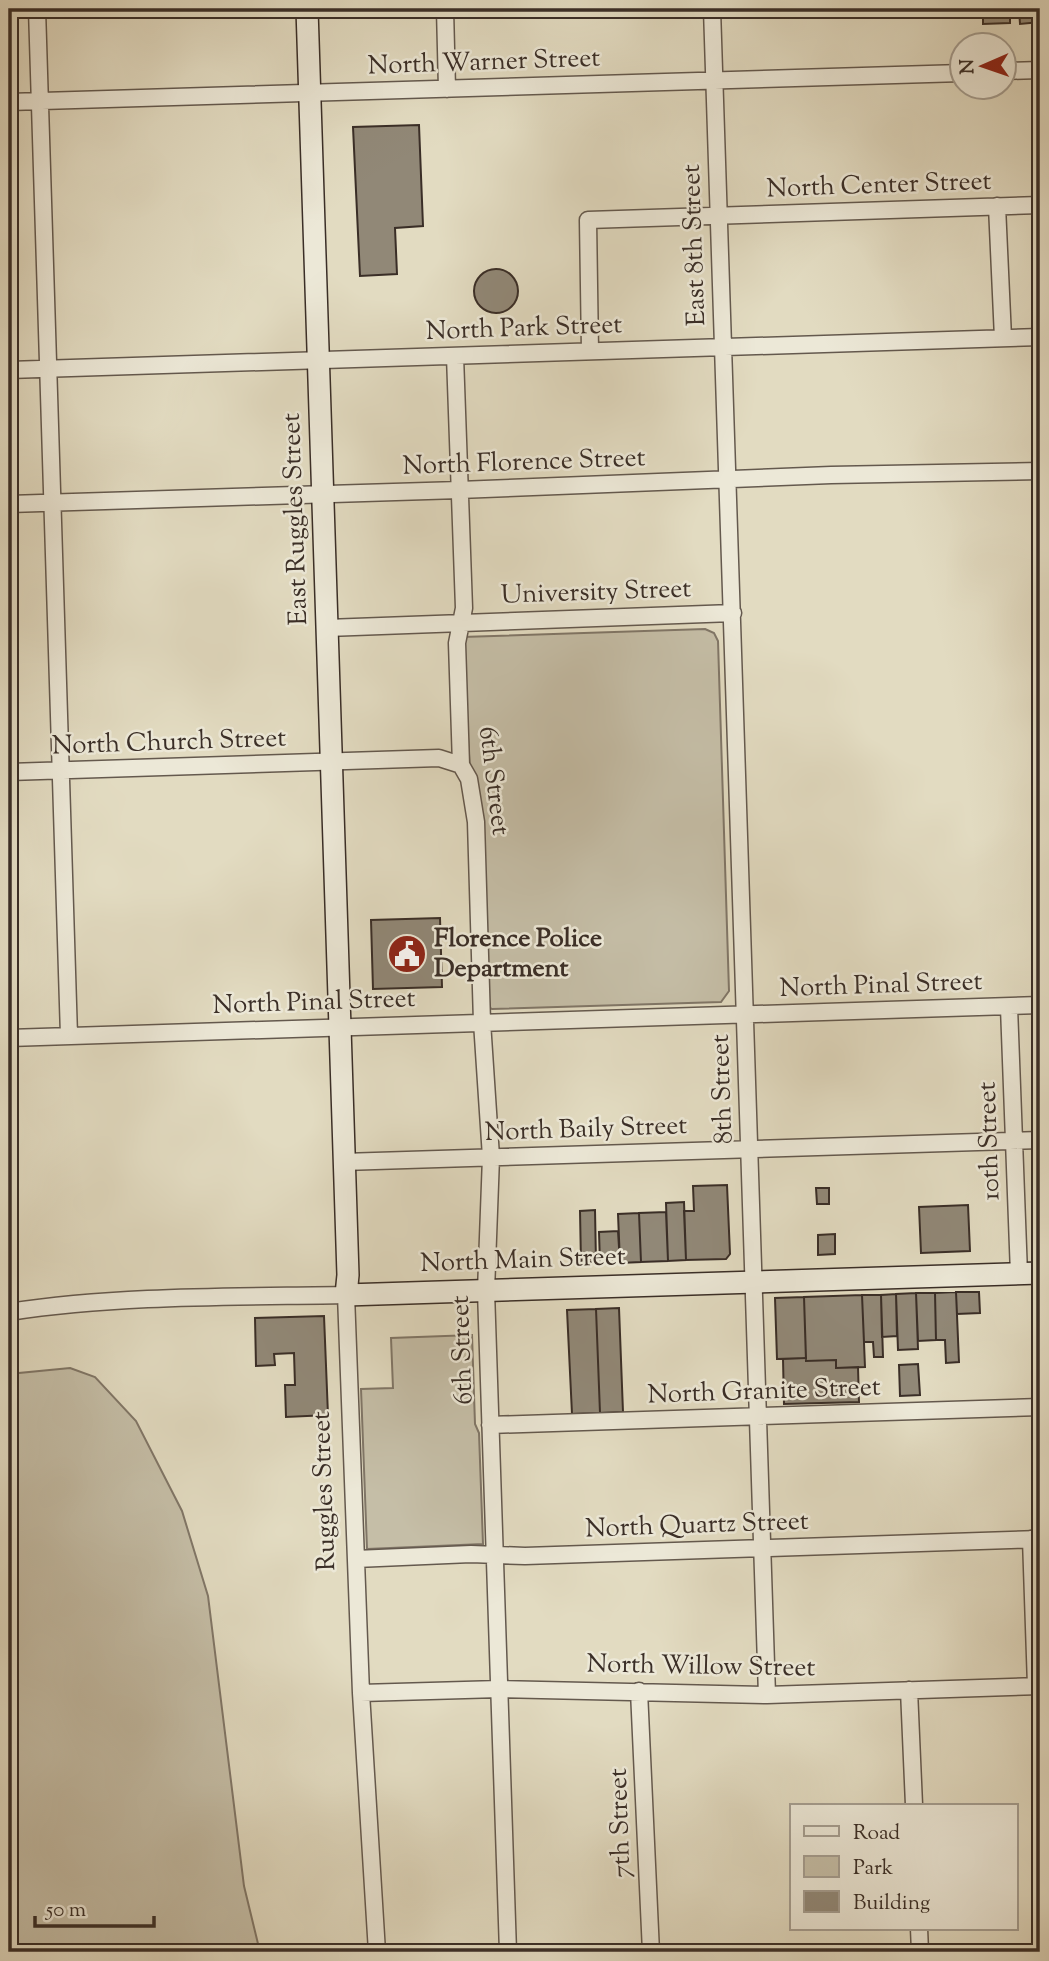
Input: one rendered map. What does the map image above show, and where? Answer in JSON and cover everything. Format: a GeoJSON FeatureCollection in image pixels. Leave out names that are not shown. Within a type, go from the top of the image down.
{"type":"FeatureCollection","features":[{"type":"Feature","properties":{"kind":"street"},"geometry":{"type":"LineString","coordinates":[[37,9],[69,1036]]}},
{"type":"Feature","properties":{"kind":"street","name":"East Ruggles Street"},"geometry":{"type":"LineString","coordinates":[[307,9],[340,1028]]}},
{"type":"Feature","properties":{"kind":"street"},"geometry":{"type":"LineString","coordinates":[[445,9],[447,89]]}},
{"type":"Feature","properties":{"kind":"street","name":"East 8th Street"},"geometry":{"type":"LineString","coordinates":[[712,9],[727,481]]}},
{"type":"Feature","properties":{"kind":"street"},"geometry":{"type":"LineString","coordinates":[[1018,71],[1040,70]]}},
{"type":"Feature","properties":{"kind":"street","name":"North Warner Street"},"geometry":{"type":"LineString","coordinates":[[9,102],[948,73]]}},
{"type":"Feature","properties":{"kind":"street","name":"North Center Street"},"geometry":{"type":"LineString","coordinates":[[590,351],[588,220],[1040,205]]}},
{"type":"Feature","properties":{"kind":"street"},"geometry":{"type":"LineString","coordinates":[[997,206],[1003,338]]}},
{"type":"Feature","properties":{"kind":"street","name":"North Park Street"},"geometry":{"type":"LineString","coordinates":[[9,370],[1040,337]]}},
{"type":"Feature","properties":{"kind":"street","name":"6th Street"},"geometry":{"type":"LineString","coordinates":[[455,356],[464,608],[457,643],[461,765],[470,779],[476,822],[482,1022],[491,1157],[485,1291],[508,1952]]}},
{"type":"Feature","properties":{"kind":"street","name":"North Florence Street"},"geometry":{"type":"LineString","coordinates":[[9,504],[727,481],[831,475],[1040,471]]}},
{"type":"Feature","properties":{"kind":"street","name":"8th Street"},"geometry":{"type":"LineString","coordinates":[[727,481],[767,1695]]}},
{"type":"Feature","properties":{"kind":"street","name":"University Street"},"geometry":{"type":"LineString","coordinates":[[327,628],[733,613]]}},
{"type":"Feature","properties":{"kind":"street","name":"North Church Street"},"geometry":{"type":"LineString","coordinates":[[9,772],[439,758],[461,765]]}},
{"type":"Feature","properties":{"kind":"street","name":"North Pinal Street"},"geometry":{"type":"LineString","coordinates":[[9,1038],[1040,1005]]}},
{"type":"Feature","properties":{"kind":"street","name":"10th Street"},"geometry":{"type":"LineString","coordinates":[[1009,1007],[1019,1274]]}},
{"type":"Feature","properties":{"kind":"street","name":"Ruggles Street"},"geometry":{"type":"LineString","coordinates":[[340,1028],[348,1275],[346,1295],[361,1693],[377,1952]]}},
{"type":"Feature","properties":{"kind":"street","name":"North Baily Street"},"geometry":{"type":"LineString","coordinates":[[343,1162],[1040,1140]]}},
{"type":"Feature","properties":{"kind":"street","name":"North Main Street"},"geometry":{"type":"LineString","coordinates":[[9,1312],[59,1304],[1040,1273]]}},
{"type":"Feature","properties":{"kind":"street","name":"North Granite Street"},"geometry":{"type":"LineString","coordinates":[[490,1425],[1040,1407]]}},
{"type":"Feature","properties":{"kind":"street"},"geometry":{"type":"LineString","coordinates":[[1036,1539],[1038,1686]]}},
{"type":"Feature","properties":{"kind":"street","name":"North Quartz Street"},"geometry":{"type":"LineString","coordinates":[[356,1559],[1036,1539]]}},
{"type":"Feature","properties":{"kind":"street","name":"North Willow Street"},"geometry":{"type":"LineString","coordinates":[[361,1693],[499,1689],[767,1695],[1038,1686]]}},
{"type":"Feature","properties":{"kind":"street"},"geometry":{"type":"LineString","coordinates":[[909,1690],[914,1804]]}},
{"type":"Feature","properties":{"kind":"street","name":"7th Street"},"geometry":{"type":"LineString","coordinates":[[639,1691],[651,1952]]}},
{"type":"Feature","properties":{"kind":"street"},"geometry":{"type":"LineString","coordinates":[[919,1930],[920,1952]]}},
{"type":"Feature","properties":{"kind":"green space"},"geometry":{"type":"Polygon","coordinates":[[[705,629],[714,633],[718,641],[729,991],[721,1002],[492,1009],[484,1004],[462,637],[705,629]]]}},
{"type":"Feature","properties":{"kind":"green space"},"geometry":{"type":"Polygon","coordinates":[[[472,1335],[483,1544],[367,1549],[361,1389],[393,1388],[391,1338],[472,1335]]]}},
{"type":"Feature","properties":{"kind":"green space"},"geometry":{"type":"Polygon","coordinates":[[[70,1368],[95,1377],[136,1421],[182,1511],[208,1596],[244,1886],[260,1952],[9,1952],[9,1374],[70,1368]]]}},
{"type":"Feature","properties":{"kind":"building"},"geometry":{"type":"Polygon","coordinates":[[[983,9],[1010,9],[1010,23],[983,24],[983,9]]]}},
{"type":"Feature","properties":{"kind":"building"},"geometry":{"type":"Polygon","coordinates":[[[1019,9],[1040,9],[1040,22],[1020,24],[1019,9]]]}},
{"type":"Feature","properties":{"kind":"building"},"geometry":{"type":"Polygon","coordinates":[[[419,125],[423,226],[395,228],[397,274],[360,276],[353,127],[419,125]]]}},
{"type":"Feature","properties":{"kind":"building"},"geometry":{"type":"Polygon","coordinates":[[[496,269],[512,275],[518,291],[512,307],[496,313],[480,307],[474,291],[480,275],[496,269]]]}},
{"type":"Feature","properties":{"kind":"building","name":"Florence Police Department"},"geometry":{"type":"Polygon","coordinates":[[[440,918],[442,987],[373,989],[371,920],[440,918]]]}},
{"type":"Feature","properties":{"kind":"building"},"geometry":{"type":"Polygon","coordinates":[[[727,1185],[730,1254],[726,1259],[686,1260],[684,1211],[694,1211],[693,1186],[727,1185]]]}},
{"type":"Feature","properties":{"kind":"building"},"geometry":{"type":"Polygon","coordinates":[[[816,1188],[829,1188],[829,1204],[817,1204],[816,1188]]]}},
{"type":"Feature","properties":{"kind":"building"},"geometry":{"type":"Polygon","coordinates":[[[684,1202],[686,1260],[668,1261],[666,1203],[684,1202]]]}},
{"type":"Feature","properties":{"kind":"building"},"geometry":{"type":"Polygon","coordinates":[[[968,1205],[970,1251],[921,1253],[919,1207],[968,1205]]]}},
{"type":"Feature","properties":{"kind":"building"},"geometry":{"type":"Polygon","coordinates":[[[595,1210],[596,1262],[581,1263],[580,1211],[595,1210]]]}},
{"type":"Feature","properties":{"kind":"building"},"geometry":{"type":"Polygon","coordinates":[[[666,1212],[668,1261],[641,1262],[639,1213],[666,1212]]]}},
{"type":"Feature","properties":{"kind":"building"},"geometry":{"type":"Polygon","coordinates":[[[639,1213],[641,1262],[620,1263],[618,1214],[639,1213]]]}},
{"type":"Feature","properties":{"kind":"building"},"geometry":{"type":"Polygon","coordinates":[[[618,1231],[620,1263],[600,1263],[599,1232],[618,1231]]]}},
{"type":"Feature","properties":{"kind":"building"},"geometry":{"type":"Polygon","coordinates":[[[835,1234],[835,1254],[818,1255],[818,1235],[835,1234]]]}},
{"type":"Feature","properties":{"kind":"building"},"geometry":{"type":"Polygon","coordinates":[[[956,1292],[959,1362],[946,1363],[945,1340],[936,1340],[935,1293],[956,1292]]]}},
{"type":"Feature","properties":{"kind":"building"},"geometry":{"type":"Polygon","coordinates":[[[956,1292],[979,1292],[980,1313],[957,1314],[956,1292]]]}},
{"type":"Feature","properties":{"kind":"building"},"geometry":{"type":"Polygon","coordinates":[[[916,1293],[918,1349],[898,1350],[896,1294],[916,1293]]]}},
{"type":"Feature","properties":{"kind":"building"},"geometry":{"type":"Polygon","coordinates":[[[916,1293],[935,1293],[936,1340],[918,1341],[916,1293]]]}},
{"type":"Feature","properties":{"kind":"building"},"geometry":{"type":"Polygon","coordinates":[[[896,1294],[897,1336],[882,1337],[881,1295],[896,1294]]]}},
{"type":"Feature","properties":{"kind":"building"},"geometry":{"type":"Polygon","coordinates":[[[862,1295],[865,1367],[836,1368],[836,1360],[806,1361],[804,1297],[862,1295]]]}},
{"type":"Feature","properties":{"kind":"building"},"geometry":{"type":"Polygon","coordinates":[[[862,1295],[881,1295],[883,1357],[874,1357],[873,1342],[864,1342],[862,1295]]]}},
{"type":"Feature","properties":{"kind":"building"},"geometry":{"type":"Polygon","coordinates":[[[804,1297],[806,1358],[777,1359],[775,1298],[804,1297]]]}},
{"type":"Feature","properties":{"kind":"building"},"geometry":{"type":"Polygon","coordinates":[[[619,1308],[623,1412],[600,1413],[596,1309],[619,1308]]]}},
{"type":"Feature","properties":{"kind":"building"},"geometry":{"type":"Polygon","coordinates":[[[596,1309],[600,1413],[572,1414],[567,1310],[596,1309]]]}},
{"type":"Feature","properties":{"kind":"building"},"geometry":{"type":"Polygon","coordinates":[[[324,1316],[328,1415],[286,1417],[285,1385],[295,1385],[294,1353],[274,1354],[275,1365],[256,1366],[255,1318],[324,1316]]]}},
{"type":"Feature","properties":{"kind":"building"},"geometry":{"type":"Polygon","coordinates":[[[806,1358],[806,1361],[836,1360],[836,1368],[858,1367],[859,1402],[784,1404],[783,1359],[806,1358]]]}},
{"type":"Feature","properties":{"kind":"building"},"geometry":{"type":"Polygon","coordinates":[[[918,1364],[920,1395],[900,1396],[899,1365],[918,1364]]]}},
{"type":"Feature","properties":{"kind":"place","name":"Florence Police Department"},"geometry":{"type":"Point","coordinates":[407,954]}}]}
